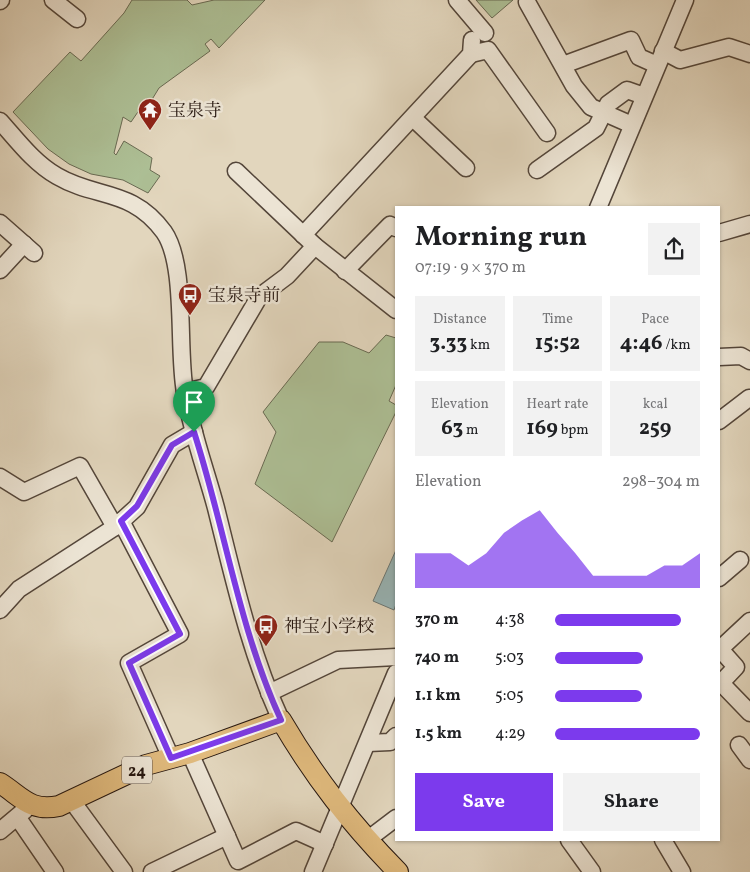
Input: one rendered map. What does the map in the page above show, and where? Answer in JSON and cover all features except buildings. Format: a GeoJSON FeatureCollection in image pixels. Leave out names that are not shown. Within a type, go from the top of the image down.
{"type":"FeatureCollection","features":[{"type":"Feature","properties":{"kind":"main road","name":"24"},"geometry":{"type":"LineString","coordinates":[[24,812],[72,801],[146,765],[190,753],[281,720]]}},
{"type":"Feature","properties":{"kind":"main road"},"geometry":{"type":"LineString","coordinates":[[281,720],[310,768],[340,809],[398,872]]}},
{"type":"Feature","properties":{"kind":"main road"},"geometry":{"type":"LineString","coordinates":[[0,783],[24,812]]}},
{"type":"Feature","properties":{"kind":"street"},"geometry":{"type":"LineString","coordinates":[[53,0],[77,19]]}},
{"type":"Feature","properties":{"kind":"street"},"geometry":{"type":"LineString","coordinates":[[457,0],[476,42],[488,50],[547,133]]}},
{"type":"Feature","properties":{"kind":"street"},"geometry":{"type":"LineString","coordinates":[[599,206],[685,0]]}},
{"type":"Feature","properties":{"kind":"street"},"geometry":{"type":"LineString","coordinates":[[527,2],[574,86],[590,106],[632,125]]}},
{"type":"Feature","properties":{"kind":"street"},"geometry":{"type":"LineString","coordinates":[[563,65],[631,40],[639,57],[680,60],[729,47],[750,54]]}},
{"type":"Feature","properties":{"kind":"street"},"geometry":{"type":"LineString","coordinates":[[185,392],[206,387],[260,296],[287,276],[309,240],[476,42]]}},
{"type":"Feature","properties":{"kind":"street"},"geometry":{"type":"LineString","coordinates":[[537,170],[596,128],[608,104],[627,90],[644,96]]}},
{"type":"Feature","properties":{"kind":"street"},"geometry":{"type":"LineString","coordinates":[[413,118],[466,168]]}},
{"type":"Feature","properties":{"kind":"street"},"geometry":{"type":"LineString","coordinates":[[0,121],[39,162],[56,175],[70,183],[131,202],[155,221],[166,234],[177,268],[185,392],[194,432],[250,639],[269,693],[281,720]]}},
{"type":"Feature","properties":{"kind":"street"},"geometry":{"type":"LineString","coordinates":[[236,172],[309,240],[345,271],[395,309]]}},
{"type":"Feature","properties":{"kind":"street"},"geometry":{"type":"LineString","coordinates":[[0,223],[29,249],[0,270]]}},
{"type":"Feature","properties":{"kind":"street"},"geometry":{"type":"LineString","coordinates":[[345,271],[390,224],[395,227]]}},
{"type":"Feature","properties":{"kind":"street"},"geometry":{"type":"LineString","coordinates":[[720,233],[750,224]]}},
{"type":"Feature","properties":{"kind":"street"},"geometry":{"type":"LineString","coordinates":[[720,357],[741,356],[750,361]]}},
{"type":"Feature","properties":{"kind":"street"},"geometry":{"type":"LineString","coordinates":[[720,420],[749,398]]}},
{"type":"Feature","properties":{"kind":"street"},"geometry":{"type":"LineString","coordinates":[[0,610],[19,589],[118,524],[137,506],[172,445],[194,432]]}},
{"type":"Feature","properties":{"kind":"street"},"geometry":{"type":"LineString","coordinates":[[1,478],[24,492],[80,466],[118,524],[180,634],[129,663],[171,758]]}},
{"type":"Feature","properties":{"kind":"street"},"geometry":{"type":"LineString","coordinates":[[720,577],[740,560]]}},
{"type":"Feature","properties":{"kind":"street"},"geometry":{"type":"LineString","coordinates":[[750,621],[720,649],[736,667],[720,684],[750,713]]}},
{"type":"Feature","properties":{"kind":"street"},"geometry":{"type":"LineString","coordinates":[[269,693],[338,660],[395,657]]}},
{"type":"Feature","properties":{"kind":"street"},"geometry":{"type":"LineString","coordinates":[[313,872],[395,675]]}},
{"type":"Feature","properties":{"kind":"street"},"geometry":{"type":"LineString","coordinates":[[368,742],[390,742],[395,737]]}},
{"type":"Feature","properties":{"kind":"street"},"geometry":{"type":"LineString","coordinates":[[739,745],[750,760]]}},
{"type":"Feature","properties":{"kind":"street"},"geometry":{"type":"LineString","coordinates":[[190,753],[238,861],[296,831],[325,844]]}},
{"type":"Feature","properties":{"kind":"street"},"geometry":{"type":"LineString","coordinates":[[72,801],[124,872]]}},
{"type":"Feature","properties":{"kind":"street"},"geometry":{"type":"LineString","coordinates":[[0,831],[24,812],[55,872]]}},
{"type":"Feature","properties":{"kind":"street"},"geometry":{"type":"LineString","coordinates":[[367,840],[395,819]]}},
{"type":"Feature","properties":{"kind":"street"},"geometry":{"type":"LineString","coordinates":[[152,872],[227,836]]}},
{"type":"Feature","properties":{"kind":"street"},"geometry":{"type":"LineString","coordinates":[[570,841],[592,872]]}},
{"type":"Feature","properties":{"kind":"street"},"geometry":{"type":"LineString","coordinates":[[664,841],[682,872]]}},
{"type":"Feature","properties":{"kind":"green space"},"geometry":{"type":"Polygon","coordinates":[[[132,0],[187,0],[192,5],[214,0],[265,0],[219,48],[211,39],[205,44],[210,51],[159,88],[148,106],[144,103],[131,122],[123,117],[114,153],[116,155],[124,141],[152,158],[150,170],[160,176],[148,193],[123,180],[91,174],[69,164],[48,149],[13,112],[70,52],[81,61],[124,13],[132,0]]]}},
{"type":"Feature","properties":{"kind":"green space"},"geometry":{"type":"Polygon","coordinates":[[[476,0],[513,0],[492,18],[476,0]]]}},
{"type":"Feature","properties":{"kind":"green space"},"geometry":{"type":"Polygon","coordinates":[[[386,335],[395,338],[395,387],[389,401],[395,404],[395,414],[332,542],[255,484],[276,432],[263,412],[319,342],[343,342],[369,353],[386,335]]]}},
{"type":"Feature","properties":{"kind":"water"},"geometry":{"type":"Polygon","coordinates":[[[395,552],[394,610],[373,601],[395,552]]]}},
{"type":"Feature","properties":{"kind":"place","name":"宝泉寺"},"geometry":{"type":"Point","coordinates":[150,131]}},
{"type":"Feature","properties":{"kind":"place","name":"宝泉寺前"},"geometry":{"type":"Point","coordinates":[190,316]}},
{"type":"Feature","properties":{"kind":"place","name":"神宝小学校"},"geometry":{"type":"Point","coordinates":[266,647]}},
{"type":"Feature","properties":{"kind":"route"},"geometry":{"type":"LineString","coordinates":[[194,432],[202,455],[250,639],[269,693],[281,720],[171,758],[129,663],[180,634],[121,521],[137,506],[172,445],[194,432]]}}]}
